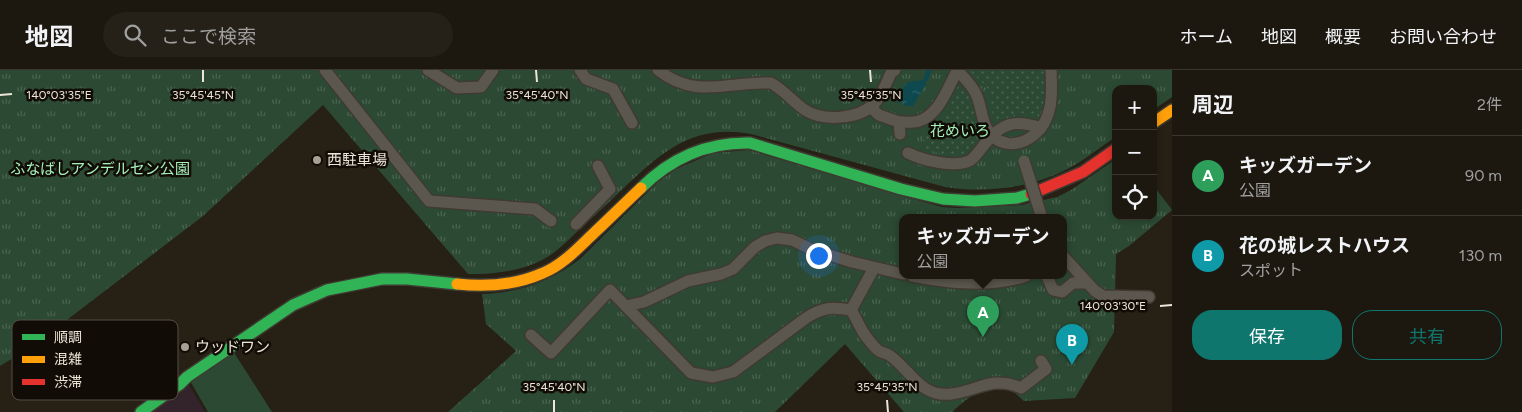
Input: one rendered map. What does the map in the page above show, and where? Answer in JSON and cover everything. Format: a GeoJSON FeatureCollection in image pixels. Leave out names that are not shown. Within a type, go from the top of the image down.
{"type":"FeatureCollection","features":[{"type":"Feature","properties":{"kind":"street"},"geometry":{"type":"LineString","coordinates":[[325,70],[429,201],[541,207],[551,222]]}},
{"type":"Feature","properties":{"kind":"street"},"geometry":{"type":"LineString","coordinates":[[428,70],[457,88],[481,86],[493,70]]}},
{"type":"Feature","properties":{"kind":"street"},"geometry":{"type":"LineString","coordinates":[[580,70],[586,79],[613,89],[632,123]]}},
{"type":"Feature","properties":{"kind":"street"},"geometry":{"type":"LineString","coordinates":[[658,70],[671,80],[697,88],[771,84],[779,88],[806,111],[821,116],[848,116],[870,107],[876,102],[893,71]]}},
{"type":"Feature","properties":{"kind":"street"},"geometry":{"type":"LineString","coordinates":[[870,107],[899,128],[919,121],[933,112],[940,104],[957,70],[971,85],[977,96],[986,126],[991,135],[1001,142],[1018,143],[1026,141],[1038,132],[1048,113],[1052,98],[1051,70]]}},
{"type":"Feature","properties":{"kind":"street"},"geometry":{"type":"LineString","coordinates":[[1157,120],[1172,110]]}},
{"type":"Feature","properties":{"kind":"street"},"geometry":{"type":"LineString","coordinates":[[908,153],[916,158],[955,164],[964,163],[973,158],[991,135],[1010,123],[1020,122],[1041,128]]}},
{"type":"Feature","properties":{"kind":"street"},"geometry":{"type":"LineString","coordinates":[[178,385],[187,377],[294,305],[327,290],[382,279],[407,279],[474,286],[496,285],[544,273],[571,255],[650,178],[673,161],[711,146],[728,142],[750,142],[901,189],[943,199],[975,202],[1029,196],[1083,172],[1112,153]]}},
{"type":"Feature","properties":{"kind":"street"},"geometry":{"type":"LineString","coordinates":[[1018,143],[1041,214]]}},
{"type":"Feature","properties":{"kind":"street"},"geometry":{"type":"LineString","coordinates":[[576,224],[610,189],[598,166]]}},
{"type":"Feature","properties":{"kind":"street"},"geometry":{"type":"LineString","coordinates":[[626,306],[644,302],[688,281],[721,274],[733,269],[755,247],[764,241],[777,238],[792,240],[813,250],[874,268],[899,273]]}},
{"type":"Feature","properties":{"kind":"street"},"geometry":{"type":"LineString","coordinates":[[1067,262],[1094,291],[1103,296],[1149,297]]}},
{"type":"Feature","properties":{"kind":"street"},"geometry":{"type":"LineString","coordinates":[[851,310],[874,268]]}},
{"type":"Feature","properties":{"kind":"street"},"geometry":{"type":"LineString","coordinates":[[933,279],[962,283],[981,283],[1017,279]]}},
{"type":"Feature","properties":{"kind":"street"},"geometry":{"type":"LineString","coordinates":[[1048,279],[1053,290],[1062,292],[1074,283],[1087,283]]}},
{"type":"Feature","properties":{"kind":"street"},"geometry":{"type":"LineString","coordinates":[[531,335],[551,353],[610,290],[691,372],[713,377],[733,372],[817,311],[826,308],[851,310]]}},
{"type":"Feature","properties":{"kind":"street"},"geometry":{"type":"LineString","coordinates":[[851,310],[867,338],[878,350],[889,354],[915,381],[926,390],[935,394],[952,394],[988,383],[1001,382],[1021,388],[1046,369],[1041,361]]}},
{"type":"Feature","properties":{"kind":"street"},"geometry":{"type":"LineString","coordinates":[[141,412],[158,400]]}},
{"type":"Feature","properties":{"kind":"shaded area"},"geometry":{"type":"Polygon","coordinates":[[[189,385],[205,412],[150,412],[167,400],[178,400],[178,393],[189,385]]]}},
{"type":"Feature","properties":{"kind":"green space","name":"ふなばしアンデルセン公園"},"geometry":{"type":"Polygon","coordinates":[[[0,70],[1172,70],[1172,97],[1157,107],[1157,85],[1112,85],[1112,140],[1063,171],[1047,178],[1014,187],[979,190],[945,187],[751,134],[715,132],[699,136],[684,141],[657,158],[551,255],[530,265],[495,273],[468,274],[323,105],[203,216],[67,320],[12,320],[12,359],[0,366],[0,70]]]}},
{"type":"Feature","properties":{"kind":"green space"},"geometry":{"type":"Polygon","coordinates":[[[969,70],[1045,70],[1045,100],[1039,114],[1019,113],[1002,120],[994,120],[987,87],[969,70]]]}},
{"type":"Feature","properties":{"kind":"green space","name":"花めいろ"},"geometry":{"type":"Polygon","coordinates":[[[963,84],[970,90],[985,133],[974,148],[965,155],[953,156],[923,149],[927,144],[922,137],[941,122],[958,86],[963,84]]]}},
{"type":"Feature","properties":{"kind":"green space"},"geometry":{"type":"Polygon","coordinates":[[[749,150],[899,195],[942,207],[956,208],[1021,205],[1057,197],[1071,190],[1112,162],[1112,220],[1157,220],[1157,190],[1172,210],[1129,246],[1116,254],[1114,332],[1075,398],[1024,401],[1010,390],[993,387],[978,392],[953,412],[904,412],[845,344],[775,412],[448,412],[516,351],[486,324],[482,294],[522,288],[558,274],[569,267],[580,259],[658,182],[676,169],[713,153],[749,150]]]}},
{"type":"Feature","properties":{"kind":"green space"},"geometry":{"type":"Polygon","coordinates":[[[233,351],[272,412],[208,412],[189,379],[233,351]]]}},
{"type":"Feature","properties":{"kind":"water"},"geometry":{"type":"Polygon","coordinates":[[[925,80],[926,84],[913,106],[905,106],[903,102],[899,103],[897,101],[906,84],[912,81],[925,80]]]}},
{"type":"Feature","properties":{"kind":"waterway"},"geometry":{"type":"LineString","coordinates":[[926,79],[929,70]]}},
{"type":"Feature","properties":{"kind":"traffic: fast"},"geometry":{"type":"LineString","coordinates":[[641,188],[665,168],[691,154],[719,145],[750,143],[901,189],[943,199],[975,201],[1017,198],[1031,194]]}},
{"type":"Feature","properties":{"kind":"traffic: fast"},"geometry":{"type":"LineString","coordinates":[[178,385],[187,377],[293,305],[327,290],[382,279],[407,279],[457,284]]}},
{"type":"Feature","properties":{"kind":"traffic: fast"},"geometry":{"type":"LineString","coordinates":[[141,412],[158,400]]}},
{"type":"Feature","properties":{"kind":"traffic: slow"},"geometry":{"type":"LineString","coordinates":[[1157,120],[1172,110]]}},
{"type":"Feature","properties":{"kind":"traffic: slow"},"geometry":{"type":"LineString","coordinates":[[457,284],[489,285],[511,283],[550,270],[570,255],[641,188]]}},
{"type":"Feature","properties":{"kind":"traffic: jam"},"geometry":{"type":"LineString","coordinates":[[1031,194],[1083,172],[1112,152]]}},
{"type":"Feature","properties":{"kind":"place","name":"西駐車場"},"geometry":{"type":"Point","coordinates":[317,160]}},
{"type":"Feature","properties":{"kind":"place","name":"キッズガーデン"},"geometry":{"type":"Point","coordinates":[983,337]}},
{"type":"Feature","properties":{"kind":"place","name":"ウッドワン"},"geometry":{"type":"Point","coordinates":[185,347]}},
{"type":"Feature","properties":{"kind":"place","name":"花の城レストハウス"},"geometry":{"type":"Point","coordinates":[1072,365]}}]}
